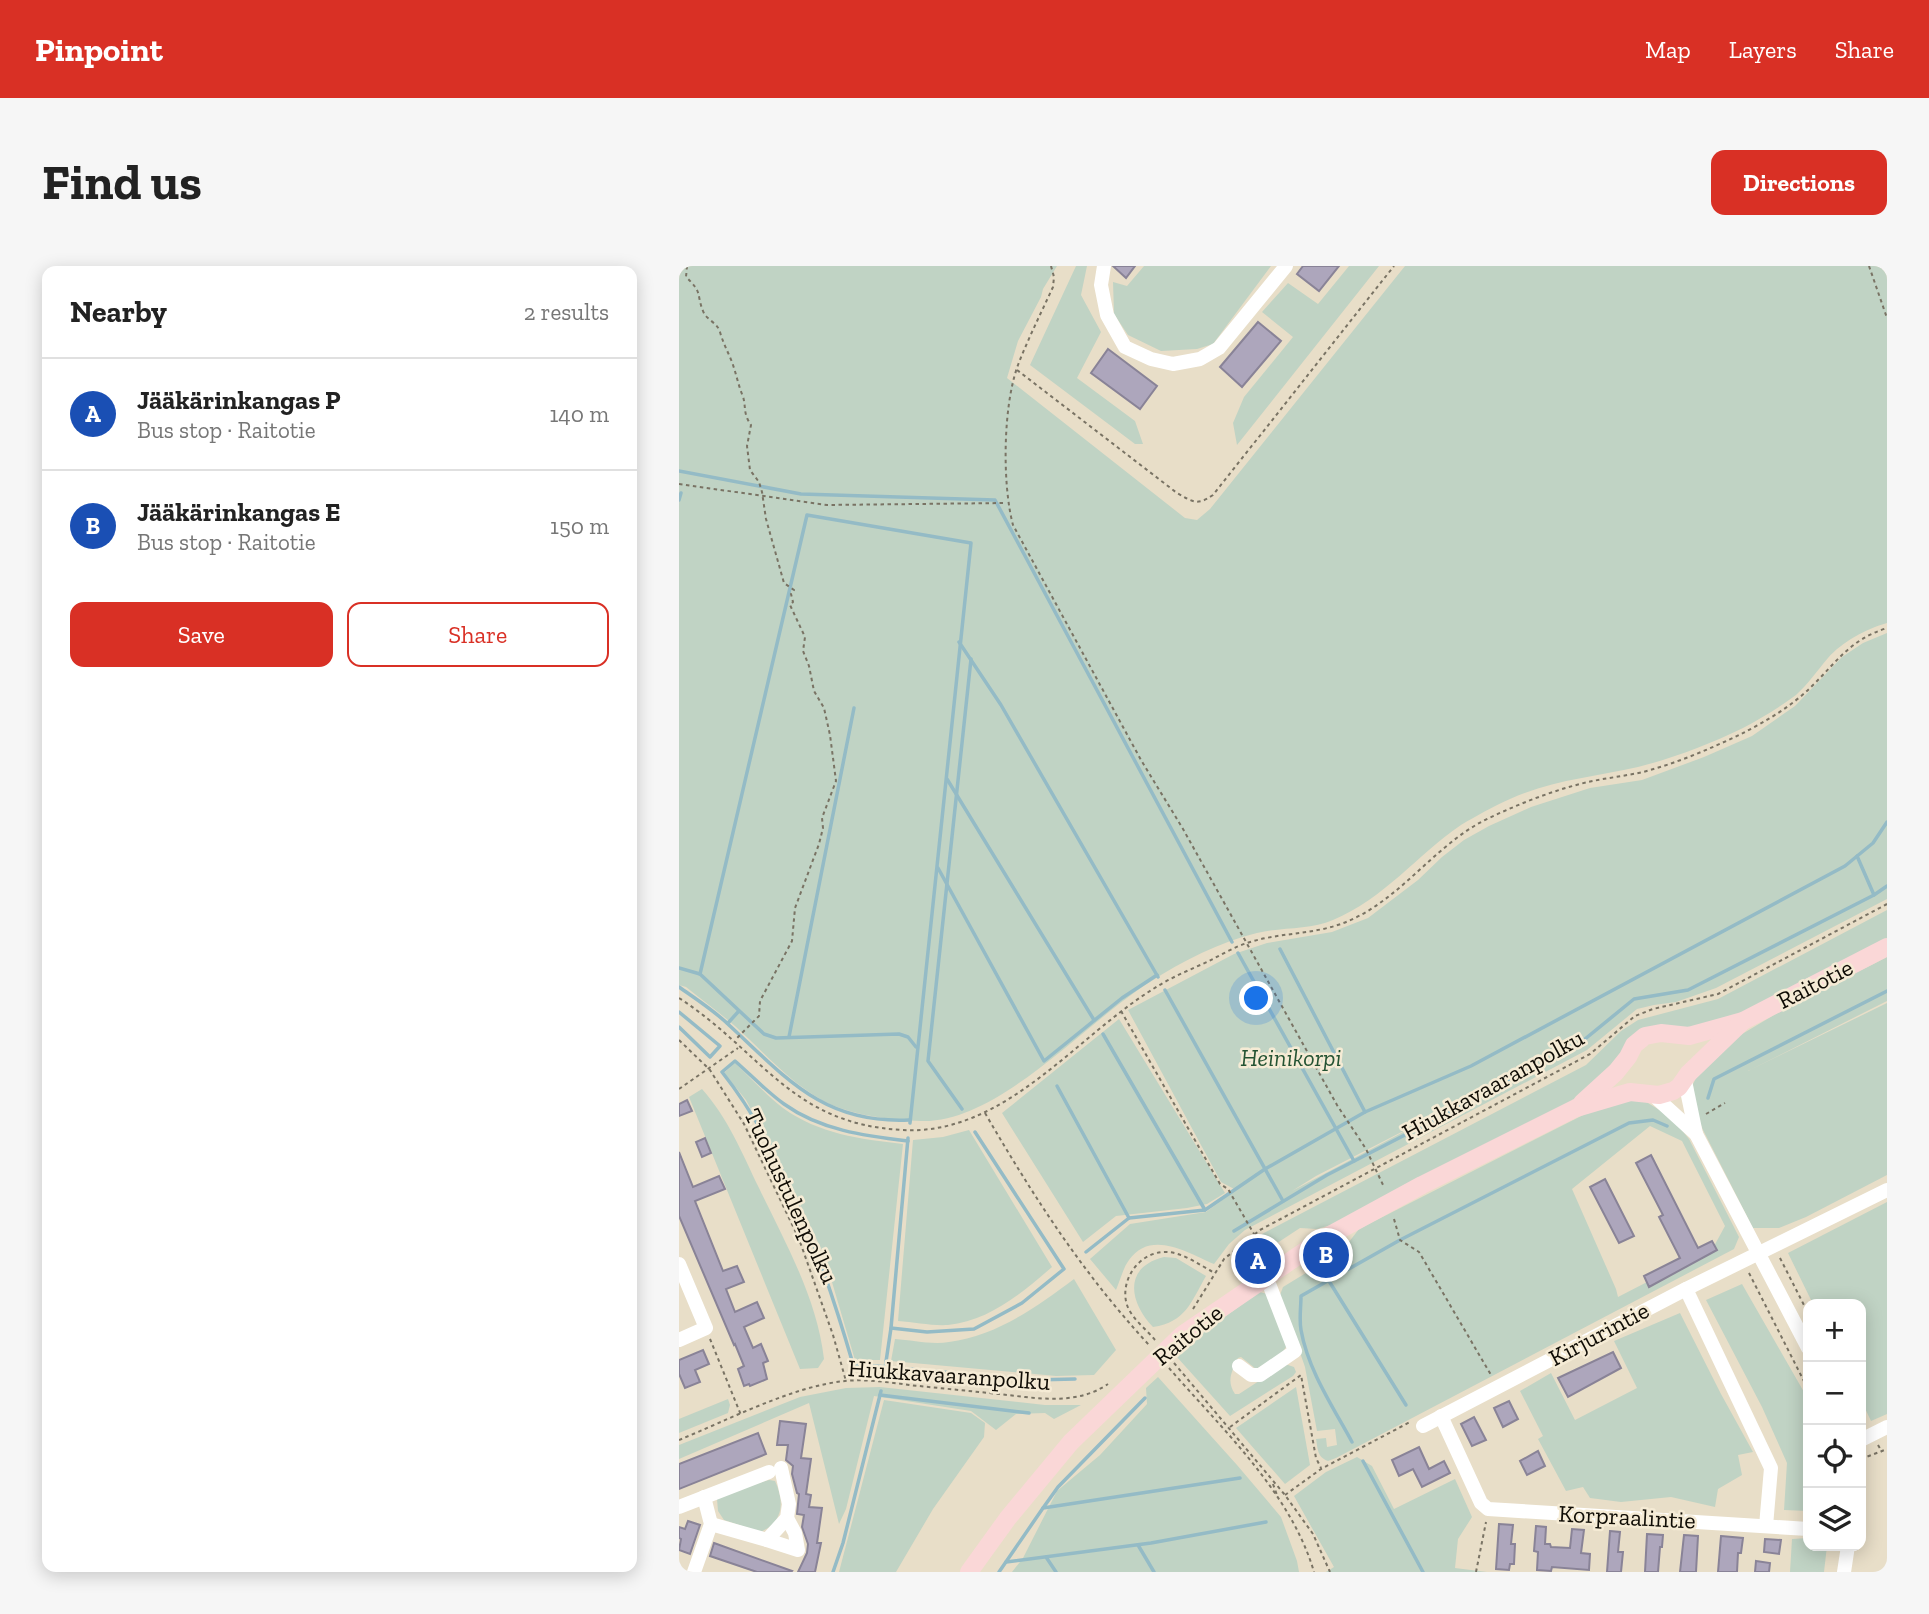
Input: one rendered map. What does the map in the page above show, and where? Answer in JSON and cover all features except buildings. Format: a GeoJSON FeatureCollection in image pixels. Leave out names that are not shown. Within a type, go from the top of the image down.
{"type":"FeatureCollection","features":[{"type":"Feature","properties":{"kind":"main road","name":"Raitotie"},"geometry":{"type":"LineString","coordinates":[[1576,1108],[1616,1072],[1634,1045],[1645,1036],[1653,1033],[1689,1036],[1743,1021],[1887,947]]}},
{"type":"Feature","properties":{"kind":"main road","name":"Raitotie"},"geometry":{"type":"LineString","coordinates":[[969,1572],[1008,1518],[1071,1442],[1182,1335],[1259,1271],[1576,1108],[1630,1092],[1673,1091],[1743,1021]]}},
{"type":"Feature","properties":{"kind":"main road"},"geometry":{"type":"LineString","coordinates":[[1668,1035],[1676,1038],[1686,1050],[1689,1066],[1686,1077]]}},
{"type":"Feature","properties":{"kind":"main road"},"geometry":{"type":"LineString","coordinates":[[1628,1057],[1631,1077],[1649,1093]]}},
{"type":"Feature","properties":{"kind":"street"},"geometry":{"type":"LineString","coordinates":[[1104,266],[1101,285],[1107,315],[1125,347],[1150,359],[1173,364],[1200,359],[1219,348],[1286,266]]}},
{"type":"Feature","properties":{"kind":"street"},"geometry":{"type":"LineString","coordinates":[[1686,1077],[1696,1134],[1803,1338]]}},
{"type":"Feature","properties":{"kind":"street"},"geometry":{"type":"LineString","coordinates":[[1649,1093],[1696,1134]]}},
{"type":"Feature","properties":{"kind":"street","name":"Kirjurintie"},"geometry":{"type":"LineString","coordinates":[[1423,1426],[1686,1289],[1887,1190]]}},
{"type":"Feature","properties":{"kind":"street"},"geometry":{"type":"LineString","coordinates":[[679,1264],[706,1328],[679,1340]]}},
{"type":"Feature","properties":{"kind":"street"},"geometry":{"type":"LineString","coordinates":[[1239,1366],[1251,1375],[1260,1374],[1295,1351],[1259,1271]]}},
{"type":"Feature","properties":{"kind":"street"},"geometry":{"type":"LineString","coordinates":[[1686,1289],[1771,1468],[1766,1526]]}},
{"type":"Feature","properties":{"kind":"street"},"geometry":{"type":"LineString","coordinates":[[1441,1416],[1481,1503],[1488,1509]]}},
{"type":"Feature","properties":{"kind":"street"},"geometry":{"type":"LineString","coordinates":[[1866,1438],[1887,1427]]}},
{"type":"Feature","properties":{"kind":"street"},"geometry":{"type":"LineString","coordinates":[[679,1507],[775,1470],[789,1504],[787,1518],[767,1540]]}},
{"type":"Feature","properties":{"kind":"street"},"geometry":{"type":"LineString","coordinates":[[694,1572],[711,1524],[704,1497]]}},
{"type":"Feature","properties":{"kind":"street","name":"Korpraalintie"},"geometry":{"type":"LineString","coordinates":[[1488,1509],[1803,1529]]}},
{"type":"Feature","properties":{"kind":"street"},"geometry":{"type":"LineString","coordinates":[[711,1524],[798,1550],[795,1533],[787,1518]]}},
{"type":"Feature","properties":{"kind":"street"},"geometry":{"type":"LineString","coordinates":[[1844,1572],[1847,1551]]}},
{"type":"Feature","properties":{"kind":"path"},"geometry":{"type":"LineString","coordinates":[[687,266],[686,277],[701,295],[702,310],[719,330],[743,397],[744,414],[751,425],[747,446],[750,470],[759,482],[765,519],[786,584],[794,590],[791,594],[793,602],[790,605],[805,637],[803,651],[814,691],[824,708],[837,781],[823,818],[819,844],[795,908],[792,941],[760,1002],[759,1016],[735,1041]]}},
{"type":"Feature","properties":{"kind":"path"},"geometry":{"type":"LineString","coordinates":[[1051,266],[1053,287],[1016,369],[1006,424],[1007,503],[1013,525],[1134,749],[1337,1105],[1370,1157]]}},
{"type":"Feature","properties":{"kind":"path"},"geometry":{"type":"LineString","coordinates":[[1016,369],[1177,494],[1192,502],[1202,503],[1213,495],[1394,266]]}},
{"type":"Feature","properties":{"kind":"path"},"geometry":{"type":"LineString","coordinates":[[1869,266],[1887,318]]}},
{"type":"Feature","properties":{"kind":"path"},"geometry":{"type":"LineString","coordinates":[[679,484],[827,505],[1007,503]]}},
{"type":"Feature","properties":{"kind":"path"},"geometry":{"type":"LineString","coordinates":[[679,998],[707,1016],[766,1072],[800,1099],[835,1116],[879,1128],[935,1130],[960,1124],[1013,1098],[1120,1010],[1164,982],[1247,943],[1323,931],[1355,918],[1387,898],[1454,839],[1485,820],[1530,799],[1673,763],[1742,733],[1783,709],[1810,689],[1837,657],[1887,628]]}},
{"type":"Feature","properties":{"kind":"path","name":"Hiukkavaaranpolku"},"geometry":{"type":"LineString","coordinates":[[1192,1311],[1215,1272],[1236,1247],[1254,1234],[1590,1054],[1635,1016],[1653,1009],[1718,994],[1887,904]]}},
{"type":"Feature","properties":{"kind":"path"},"geometry":{"type":"LineString","coordinates":[[1120,1010],[1220,1184],[1228,1189],[1254,1234]]}},
{"type":"Feature","properties":{"kind":"path","name":"Tuohustulenpolku"},"geometry":{"type":"LineString","coordinates":[[679,1040],[710,1070],[744,1124],[799,1239],[833,1335],[846,1381]]}},
{"type":"Feature","properties":{"kind":"path"},"geometry":{"type":"LineString","coordinates":[[679,1089],[710,1070],[740,1046]]}},
{"type":"Feature","properties":{"kind":"path"},"geometry":{"type":"LineString","coordinates":[[985,1112],[1053,1226],[1119,1313],[1153,1349]]}},
{"type":"Feature","properties":{"kind":"path"},"geometry":{"type":"LineString","coordinates":[[1395,1226],[1400,1240],[1419,1252],[1493,1379]]}},
{"type":"Feature","properties":{"kind":"path"},"geometry":{"type":"LineString","coordinates":[[1774,1245],[1803,1303]]}},
{"type":"Feature","properties":{"kind":"path"},"geometry":{"type":"LineString","coordinates":[[1236,1247],[1259,1271]]}},
{"type":"Feature","properties":{"kind":"path"},"geometry":{"type":"LineString","coordinates":[[1157,1343],[1131,1313],[1127,1304],[1127,1283],[1139,1262],[1149,1256],[1169,1252],[1215,1272]]}},
{"type":"Feature","properties":{"kind":"path"},"geometry":{"type":"LineString","coordinates":[[1743,1261],[1803,1379]]}},
{"type":"Feature","properties":{"kind":"path"},"geometry":{"type":"LineString","coordinates":[[1119,1313],[1131,1313]]}},
{"type":"Feature","properties":{"kind":"path"},"geometry":{"type":"LineString","coordinates":[[706,1328],[741,1415]]}},
{"type":"Feature","properties":{"kind":"path"},"geometry":{"type":"LineString","coordinates":[[1175,1364],[1285,1496],[1313,1534],[1330,1572]]}},
{"type":"Feature","properties":{"kind":"path"},"geometry":{"type":"LineString","coordinates":[[1169,1367],[1262,1476],[1279,1500],[1306,1545],[1314,1572]]}},
{"type":"Feature","properties":{"kind":"path"},"geometry":{"type":"LineString","coordinates":[[1228,1428],[1301,1375],[1316,1458],[1321,1469]]}},
{"type":"Feature","properties":{"kind":"path","name":"Hiukkavaaranpolku"},"geometry":{"type":"LineString","coordinates":[[679,1440],[805,1391],[846,1381],[897,1383],[1047,1399],[1078,1397],[1109,1384]]}},
{"type":"Feature","properties":{"kind":"path"},"geometry":{"type":"LineString","coordinates":[[1866,1457],[1887,1449]]}},
{"type":"Feature","properties":{"kind":"path"},"geometry":{"type":"LineString","coordinates":[[1285,1496],[1321,1469],[1338,1460]]}},
{"type":"Feature","properties":{"kind":"path"},"geometry":{"type":"LineString","coordinates":[[1272,1480],[1279,1500]]}},
{"type":"Feature","properties":{"kind":"path"},"geometry":{"type":"LineString","coordinates":[[1476,1572],[1488,1509]]}},
{"type":"Feature","properties":{"kind":"green space"},"geometry":{"type":"Polygon","coordinates":[[[679,266],[1057,266],[1018,341],[1007,378],[1185,518],[1197,520],[1210,509],[1405,266],[1887,266],[1887,623],[1847,641],[1828,658],[1796,695],[1743,728],[1665,759],[1557,783],[1510,799],[1461,825],[1368,901],[1333,920],[1243,937],[1188,960],[1125,999],[1041,1067],[1011,1089],[980,1106],[950,1117],[921,1121],[853,1112],[832,1105],[805,1089],[729,1021],[686,987],[679,985],[679,266]]]}},
{"type":"Feature","properties":{"kind":"green space"},"geometry":{"type":"Polygon","coordinates":[[[1076,266],[1087,266],[1081,295],[1101,332],[1077,378],[1135,421],[1143,444],[1135,444],[1030,365],[1076,266]]]}},
{"type":"Feature","properties":{"kind":"green space"},"geometry":{"type":"Polygon","coordinates":[[[1144,266],[1271,266],[1213,344],[1197,349],[1161,351],[1128,335],[1114,314],[1113,282],[1127,286],[1144,266]]]}},
{"type":"Feature","properties":{"kind":"green space"},"geometry":{"type":"Polygon","coordinates":[[[1349,266],[1379,266],[1237,445],[1233,423],[1244,397],[1293,337],[1262,312],[1288,283],[1318,304],[1349,266]]]}},
{"type":"Feature","properties":{"kind":"green space","name":"Heinikorpi"},"geometry":{"type":"Polygon","coordinates":[[[1887,633],[1887,899],[1716,988],[1676,1002],[1637,1009],[1587,1050],[1245,1230],[1229,1244],[1214,1264],[1170,1246],[1148,1246],[1129,1260],[1116,1290],[1090,1259],[1130,1224],[1206,1212],[1236,1190],[1221,1182],[1128,1010],[1234,954],[1267,943],[1332,932],[1368,918],[1464,840],[1531,807],[1590,788],[1642,780],[1752,736],[1795,706],[1842,657],[1863,643],[1887,633]],[[1458,1103],[1316,1176],[1292,1191],[1458,1103]]]}},
{"type":"Feature","properties":{"kind":"green space"},"geometry":{"type":"Polygon","coordinates":[[[1887,910],[1887,939],[1750,1010],[1704,1027],[1678,1030],[1623,1056],[1574,1100],[1334,1224],[1317,1229],[1300,1228],[1256,1257],[1249,1257],[1244,1248],[1262,1234],[1586,1065],[1621,1031],[1638,1020],[1718,999],[1887,910]]]}},
{"type":"Feature","properties":{"kind":"green space"},"geometry":{"type":"Polygon","coordinates":[[[1887,957],[1887,1001],[1748,1071],[1887,1003],[1887,1175],[1779,1228],[1753,1228],[1703,1130],[1695,1110],[1693,1084],[1698,1074],[1732,1040],[1774,1015],[1887,957]]]}},
{"type":"Feature","properties":{"kind":"green space"},"geometry":{"type":"Polygon","coordinates":[[[1119,1019],[1225,1193],[1207,1204],[1116,1216],[1083,1242],[1002,1113],[1119,1019]]]}},
{"type":"Feature","properties":{"kind":"green space"},"geometry":{"type":"Polygon","coordinates":[[[735,1063],[783,1108],[811,1124],[856,1137],[903,1144],[880,1360],[855,1360],[824,1255],[783,1168],[746,1100],[724,1073],[735,1063]]]}},
{"type":"Feature","properties":{"kind":"green space"},"geometry":{"type":"Polygon","coordinates":[[[702,1089],[734,1136],[799,1271],[820,1336],[824,1359],[818,1368],[800,1369],[689,1097],[702,1089]]]}},
{"type":"Feature","properties":{"kind":"green space"},"geometry":{"type":"Polygon","coordinates":[[[1643,1100],[1671,1117],[1689,1139],[1739,1237],[1734,1249],[1336,1458],[1328,1461],[1322,1457],[1316,1439],[1326,1438],[1327,1447],[1337,1445],[1335,1429],[1317,1431],[1305,1367],[1280,1295],[1283,1287],[1342,1251],[1359,1229],[1597,1108],[1620,1101],[1643,1100]],[[1650,1126],[1572,1189],[1618,1297],[1713,1248],[1725,1226],[1682,1141],[1650,1126]]]}},
{"type":"Feature","properties":{"kind":"green space"},"geometry":{"type":"Polygon","coordinates":[[[969,1130],[1052,1267],[1017,1296],[977,1318],[948,1325],[898,1321],[913,1140],[943,1137],[969,1130]]]}},
{"type":"Feature","properties":{"kind":"green space"},"geometry":{"type":"Polygon","coordinates":[[[1887,1202],[1887,1414],[1871,1421],[1866,1410],[1866,1299],[1811,1299],[1788,1253],[1887,1202]]]}},
{"type":"Feature","properties":{"kind":"green space"},"geometry":{"type":"Polygon","coordinates":[[[1164,1257],[1176,1258],[1206,1276],[1180,1316],[1153,1327],[1139,1307],[1134,1286],[1142,1269],[1164,1257]]]}},
{"type":"Feature","properties":{"kind":"green space"},"geometry":{"type":"Polygon","coordinates":[[[1074,1279],[1116,1350],[1094,1375],[1056,1376],[891,1361],[895,1339],[942,1343],[983,1334],[1031,1310],[1074,1279]]]}},
{"type":"Feature","properties":{"kind":"green space"},"geometry":{"type":"Polygon","coordinates":[[[1742,1284],[1803,1390],[1803,1511],[1784,1510],[1787,1463],[1762,1407],[1706,1300],[1742,1284]]]}},
{"type":"Feature","properties":{"kind":"green space"},"geometry":{"type":"Polygon","coordinates":[[[1259,1292],[1268,1294],[1288,1344],[1280,1356],[1256,1369],[1241,1357],[1238,1358],[1231,1376],[1232,1389],[1235,1394],[1239,1394],[1285,1364],[1294,1367],[1296,1372],[1230,1416],[1176,1356],[1188,1344],[1259,1292]]]}},
{"type":"Feature","properties":{"kind":"green space"},"geometry":{"type":"Polygon","coordinates":[[[1680,1313],[1753,1452],[1738,1455],[1742,1475],[1718,1489],[1715,1507],[1671,1497],[1621,1502],[1590,1498],[1583,1487],[1566,1491],[1538,1439],[1543,1436],[1520,1391],[1551,1373],[1575,1420],[1637,1388],[1614,1341],[1680,1313]]]}},
{"type":"Feature","properties":{"kind":"green space"},"geometry":{"type":"Polygon","coordinates":[[[1158,1377],[1281,1517],[1299,1572],[1012,1572],[1023,1558],[1057,1491],[1100,1455],[1147,1404],[1146,1388],[1158,1377]]]}},
{"type":"Feature","properties":{"kind":"green space"},"geometry":{"type":"Polygon","coordinates":[[[880,1387],[1045,1405],[1081,1405],[1054,1419],[1045,1413],[1016,1414],[996,1430],[971,1411],[874,1396],[846,1509],[839,1524],[809,1403],[679,1459],[679,1445],[800,1397],[846,1388],[880,1387]]]}},
{"type":"Feature","properties":{"kind":"green space"},"geometry":{"type":"Polygon","coordinates":[[[1296,1387],[1310,1465],[1285,1484],[1236,1428],[1296,1387]]]}},
{"type":"Feature","properties":{"kind":"green space"},"geometry":{"type":"Polygon","coordinates":[[[728,1399],[728,1413],[679,1433],[679,1419],[728,1399]]]}},
{"type":"Feature","properties":{"kind":"green space"},"geometry":{"type":"Polygon","coordinates":[[[884,1400],[971,1413],[985,1423],[984,1437],[933,1509],[896,1572],[839,1572],[884,1400]]]}},
{"type":"Feature","properties":{"kind":"green space"},"geometry":{"type":"Polygon","coordinates":[[[1357,1457],[1372,1466],[1394,1509],[1455,1479],[1472,1517],[1458,1539],[1455,1568],[1487,1572],[1326,1572],[1334,1567],[1294,1496],[1326,1472],[1357,1457]]]}},
{"type":"Feature","properties":{"kind":"green space"},"geometry":{"type":"Polygon","coordinates":[[[769,1480],[775,1481],[781,1504],[777,1517],[768,1528],[760,1532],[724,1520],[718,1511],[717,1499],[722,1493],[769,1480]]]}},
{"type":"Feature","properties":{"kind":"green space"},"geometry":{"type":"Polygon","coordinates":[[[1803,1538],[1803,1551],[1826,1551],[1824,1572],[1790,1572],[1792,1539],[1803,1538]]]}},
{"type":"Feature","properties":{"kind":"waterway"},"geometry":{"type":"LineString","coordinates":[[679,471],[801,494],[995,500],[1232,942]]}},
{"type":"Feature","properties":{"kind":"waterway"},"geometry":{"type":"LineString","coordinates":[[679,500],[681,493]]}},
{"type":"Feature","properties":{"kind":"waterway"},"geometry":{"type":"LineString","coordinates":[[700,974],[807,515],[971,543],[910,1123]]}},
{"type":"Feature","properties":{"kind":"waterway"},"geometry":{"type":"LineString","coordinates":[[959,642],[1001,705],[1158,977]]}},
{"type":"Feature","properties":{"kind":"waterway"},"geometry":{"type":"LineString","coordinates":[[962,1109],[928,1061],[971,659]]}},
{"type":"Feature","properties":{"kind":"waterway"},"geometry":{"type":"LineString","coordinates":[[789,1037],[854,708]]}},
{"type":"Feature","properties":{"kind":"waterway"},"geometry":{"type":"LineString","coordinates":[[947,779],[1094,1020]]}},
{"type":"Feature","properties":{"kind":"waterway"},"geometry":{"type":"LineString","coordinates":[[1086,1252],[1129,1218],[1205,1210],[1265,1169],[1365,1112],[1471,1066],[1845,866],[1873,843],[1887,822]]}},
{"type":"Feature","properties":{"kind":"waterway"},"geometry":{"type":"LineString","coordinates":[[1857,856],[1874,895]]}},
{"type":"Feature","properties":{"kind":"waterway"},"geometry":{"type":"LineString","coordinates":[[938,868],[1044,1061],[1122,998],[1157,975]]}},
{"type":"Feature","properties":{"kind":"waterway"},"geometry":{"type":"LineString","coordinates":[[1234,1231],[1327,1175],[1574,1048],[1634,999],[1688,990],[1887,886]]}},
{"type":"Feature","properties":{"kind":"waterway"},"geometry":{"type":"LineString","coordinates":[[1280,949],[1365,1112]]}},
{"type":"Feature","properties":{"kind":"waterway"},"geometry":{"type":"LineString","coordinates":[[1238,953],[1354,1161]]}},
{"type":"Feature","properties":{"kind":"waterway"},"geometry":{"type":"LineString","coordinates":[[679,968],[700,974],[764,1034],[776,1038],[899,1034],[908,1037],[916,1047]]}},
{"type":"Feature","properties":{"kind":"waterway"},"geometry":{"type":"LineString","coordinates":[[679,987],[718,1015],[770,1064],[809,1094],[830,1106],[853,1114],[879,1119],[909,1120]]}},
{"type":"Feature","properties":{"kind":"waterway"},"geometry":{"type":"LineString","coordinates":[[1165,990],[1283,1201]]}},
{"type":"Feature","properties":{"kind":"waterway"},"geometry":{"type":"LineString","coordinates":[[1708,1098],[1714,1079],[1887,991]]}},
{"type":"Feature","properties":{"kind":"waterway"},"geometry":{"type":"LineString","coordinates":[[679,1012],[720,1046],[710,1057],[679,1027]]}},
{"type":"Feature","properties":{"kind":"waterway"},"geometry":{"type":"LineString","coordinates":[[728,1023],[738,1012]]}},
{"type":"Feature","properties":{"kind":"waterway"},"geometry":{"type":"LineString","coordinates":[[1103,1034],[1205,1210]]}},
{"type":"Feature","properties":{"kind":"waterway"},"geometry":{"type":"LineString","coordinates":[[908,1141],[859,1134],[813,1120],[777,1099],[735,1061],[722,1072],[745,1103],[784,1174],[816,1250],[853,1364],[1033,1380],[1075,1379]]}},
{"type":"Feature","properties":{"kind":"waterway"},"geometry":{"type":"LineString","coordinates":[[1057,1086],[1129,1218]]}},
{"type":"Feature","properties":{"kind":"waterway"},"geometry":{"type":"LineString","coordinates":[[1352,1442],[1322,1388],[1304,1345],[1300,1326],[1301,1296],[1400,1240],[1629,1123],[1653,1120],[1667,1126]]}},
{"type":"Feature","properties":{"kind":"waterway"},"geometry":{"type":"LineString","coordinates":[[891,1328],[927,1332],[974,1329],[1022,1303],[1064,1269],[975,1132]]}},
{"type":"Feature","properties":{"kind":"waterway"},"geometry":{"type":"LineString","coordinates":[[884,1375],[891,1328],[908,1138]]}},
{"type":"Feature","properties":{"kind":"waterway"},"geometry":{"type":"LineString","coordinates":[[1329,1281],[1406,1405]]}},
{"type":"Feature","properties":{"kind":"waterway"},"geometry":{"type":"LineString","coordinates":[[833,1572],[843,1543],[881,1391]]}},
{"type":"Feature","properties":{"kind":"waterway"},"geometry":{"type":"LineString","coordinates":[[880,1395],[1029,1413]]}},
{"type":"Feature","properties":{"kind":"waterway"},"geometry":{"type":"LineString","coordinates":[[1043,1508],[1058,1487],[1145,1398]]}},
{"type":"Feature","properties":{"kind":"waterway"},"geometry":{"type":"LineString","coordinates":[[1363,1461],[1423,1572]]}},
{"type":"Feature","properties":{"kind":"waterway"},"geometry":{"type":"LineString","coordinates":[[999,1572],[1043,1508],[1240,1478]]}},
{"type":"Feature","properties":{"kind":"waterway"},"geometry":{"type":"LineString","coordinates":[[1006,1562],[1151,1543],[1266,1522]]}},
{"type":"Feature","properties":{"kind":"waterway"},"geometry":{"type":"LineString","coordinates":[[1138,1545],[1154,1572]]}},
{"type":"Feature","properties":{"kind":"waterway"},"geometry":{"type":"LineString","coordinates":[[1046,1557],[1056,1572]]}},
{"type":"Feature","properties":{"kind":"place","name":"Jääkärinkangas E"},"geometry":{"type":"Point","coordinates":[1326,1255]}},
{"type":"Feature","properties":{"kind":"place","name":"Jääkärinkangas P"},"geometry":{"type":"Point","coordinates":[1258,1261]}}]}
